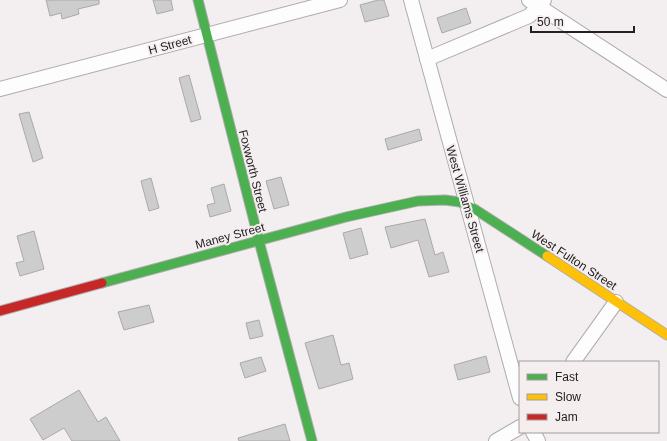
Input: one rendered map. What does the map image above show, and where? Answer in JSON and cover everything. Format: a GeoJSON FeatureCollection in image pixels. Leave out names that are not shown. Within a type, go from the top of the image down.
{"type":"FeatureCollection","features":[{"type":"Feature","properties":{"kind":"street","name":"Foxworth Street"},"geometry":{"type":"LineString","coordinates":[[198,0],[259,241],[312,441]]}},
{"type":"Feature","properties":{"kind":"street","name":"H Street"},"geometry":{"type":"LineString","coordinates":[[0,89],[340,0]]}},
{"type":"Feature","properties":{"kind":"street","name":"West Williams Street"},"geometry":{"type":"LineString","coordinates":[[411,0],[519,394]]}},
{"type":"Feature","properties":{"kind":"street"},"geometry":{"type":"LineString","coordinates":[[427,59],[529,16],[537,2],[667,90]]}},
{"type":"Feature","properties":{"kind":"street","name":"Maney Street"},"geometry":{"type":"LineString","coordinates":[[0,311],[346,217],[418,201],[445,200],[460,202],[468,205]]}},
{"type":"Feature","properties":{"kind":"street","name":"West Fulton Street"},"geometry":{"type":"LineString","coordinates":[[468,205],[667,336]]}},
{"type":"Feature","properties":{"kind":"street"},"geometry":{"type":"LineString","coordinates":[[574,361],[616,302]]}},
{"type":"Feature","properties":{"kind":"street"},"geometry":{"type":"LineString","coordinates":[[496,441],[519,428]]}},
{"type":"Feature","properties":{"kind":"building"},"geometry":{"type":"Polygon","coordinates":[[[46,0],[99,0],[99,4],[78,9],[79,14],[62,19],[61,13],[50,16],[46,0]]]}},
{"type":"Feature","properties":{"kind":"building"},"geometry":{"type":"Polygon","coordinates":[[[153,0],[171,0],[173,10],[157,14],[153,0]]]}},
{"type":"Feature","properties":{"kind":"building"},"geometry":{"type":"Polygon","coordinates":[[[378,0],[384,0],[389,16],[365,22],[360,5],[378,0]]]}},
{"type":"Feature","properties":{"kind":"building"},"geometry":{"type":"Polygon","coordinates":[[[466,8],[471,23],[442,33],[437,18],[466,8]]]}},
{"type":"Feature","properties":{"kind":"building"},"geometry":{"type":"Polygon","coordinates":[[[189,75],[201,119],[191,122],[179,78],[189,75]]]}},
{"type":"Feature","properties":{"kind":"building"},"geometry":{"type":"Polygon","coordinates":[[[29,112],[43,158],[33,162],[19,114],[29,112]]]}},
{"type":"Feature","properties":{"kind":"building"},"geometry":{"type":"Polygon","coordinates":[[[419,129],[422,140],[388,150],[385,139],[419,129]]]}},
{"type":"Feature","properties":{"kind":"building"},"geometry":{"type":"Polygon","coordinates":[[[281,177],[289,205],[274,209],[266,181],[281,177]]]}},
{"type":"Feature","properties":{"kind":"building"},"geometry":{"type":"Polygon","coordinates":[[[151,178],[159,208],[149,211],[141,181],[151,178]]]}},
{"type":"Feature","properties":{"kind":"building"},"geometry":{"type":"Polygon","coordinates":[[[224,184],[231,211],[210,217],[207,205],[215,203],[211,188],[224,184]]]}},
{"type":"Feature","properties":{"kind":"building"},"geometry":{"type":"Polygon","coordinates":[[[425,219],[435,255],[443,252],[449,272],[429,277],[418,240],[391,248],[385,227],[425,219]]]}},
{"type":"Feature","properties":{"kind":"building"},"geometry":{"type":"Polygon","coordinates":[[[361,228],[368,254],[350,259],[343,233],[361,228]]]}},
{"type":"Feature","properties":{"kind":"building"},"geometry":{"type":"Polygon","coordinates":[[[34,231],[44,269],[20,276],[16,263],[24,261],[17,236],[34,231]]]}},
{"type":"Feature","properties":{"kind":"building"},"geometry":{"type":"Polygon","coordinates":[[[149,305],[154,322],[124,330],[118,312],[149,305]]]}},
{"type":"Feature","properties":{"kind":"building"},"geometry":{"type":"Polygon","coordinates":[[[259,320],[263,336],[250,339],[246,323],[259,320]]]}},
{"type":"Feature","properties":{"kind":"building"},"geometry":{"type":"Polygon","coordinates":[[[333,335],[341,365],[349,363],[353,379],[319,389],[305,343],[333,335]]]}},
{"type":"Feature","properties":{"kind":"building"},"geometry":{"type":"Polygon","coordinates":[[[486,356],[490,372],[458,380],[454,365],[486,356]]]}},
{"type":"Feature","properties":{"kind":"building"},"geometry":{"type":"Polygon","coordinates":[[[261,357],[266,371],[245,378],[240,363],[261,357]]]}},
{"type":"Feature","properties":{"kind":"building"},"geometry":{"type":"Polygon","coordinates":[[[79,390],[98,422],[106,417],[120,441],[72,441],[64,428],[43,440],[30,419],[79,390]]]}},
{"type":"Feature","properties":{"kind":"building"},"geometry":{"type":"Polygon","coordinates":[[[285,424],[290,441],[239,441],[238,438],[285,424]]]}},
{"type":"Feature","properties":{"kind":"traffic: fast"},"geometry":{"type":"LineString","coordinates":[[198,0],[259,241],[312,441]]}},
{"type":"Feature","properties":{"kind":"traffic: fast"},"geometry":{"type":"LineString","coordinates":[[102,283],[346,217],[418,201],[445,200],[460,202],[476,210],[547,256]]}},
{"type":"Feature","properties":{"kind":"traffic: slow"},"geometry":{"type":"LineString","coordinates":[[547,256],[667,335]]}},
{"type":"Feature","properties":{"kind":"traffic: jam"},"geometry":{"type":"LineString","coordinates":[[0,311],[102,283]]}}]}
